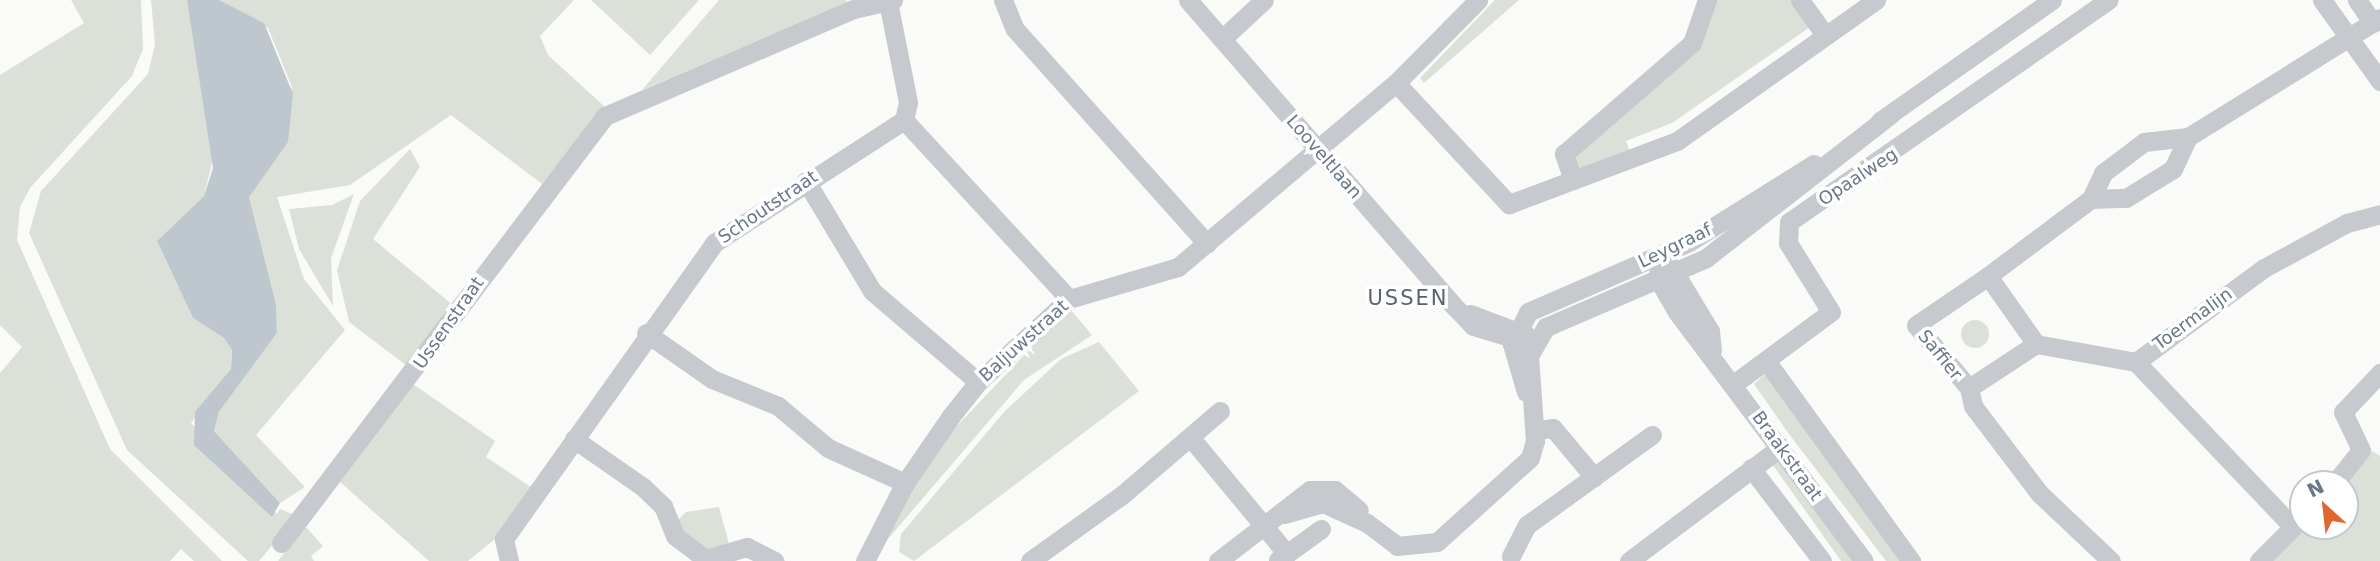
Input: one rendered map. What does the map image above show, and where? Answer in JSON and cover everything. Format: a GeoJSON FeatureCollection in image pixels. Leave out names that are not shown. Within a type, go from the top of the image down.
{"type":"FeatureCollection","features":[{"type":"Feature","properties":{"kind":"street"},"geometry":{"type":"LineString","coordinates":[[1003,0],[1015,29],[1207,244]]}},
{"type":"Feature","properties":{"kind":"street","name":"Looveltlaan"},"geometry":{"type":"LineString","coordinates":[[1188,0],[1462,312],[1534,341]]}},
{"type":"Feature","properties":{"kind":"street"},"geometry":{"type":"LineString","coordinates":[[1222,39],[1264,0]]}},
{"type":"Feature","properties":{"kind":"street","name":"Baljuwstraat"},"geometry":{"type":"LineString","coordinates":[[873,558],[905,484],[978,382],[1069,299],[1178,267],[1396,83],[1478,0]]}},
{"type":"Feature","properties":{"kind":"street"},"geometry":{"type":"LineString","coordinates":[[1573,180],[1564,154],[1692,43],[1707,0]]}},
{"type":"Feature","properties":{"kind":"street"},"geometry":{"type":"LineString","coordinates":[[1800,0],[1825,35]]}},
{"type":"Feature","properties":{"kind":"street"},"geometry":{"type":"LineString","coordinates":[[1396,83],[1509,204],[1677,141],[1876,0]]}},
{"type":"Feature","properties":{"kind":"street","name":"Leygraaf"},"geometry":{"type":"LineString","coordinates":[[1514,334],[1528,312],[1557,294],[1660,257],[1891,114],[2052,0]]}},
{"type":"Feature","properties":{"kind":"street","name":"Opaalweg"},"geometry":{"type":"LineString","coordinates":[[1735,383],[1767,362],[1830,312],[1788,243],[1789,222],[2109,0]]}},
{"type":"Feature","properties":{"kind":"street"},"geometry":{"type":"LineString","coordinates":[[2322,0],[2380,81]]}},
{"type":"Feature","properties":{"kind":"street"},"geometry":{"type":"LineString","coordinates":[[2136,362],[2036,344],[1988,276],[2091,199],[2103,173],[2144,142],[2188,137],[2351,40],[2376,21],[2357,0]]}},
{"type":"Feature","properties":{"kind":"street"},"geometry":{"type":"LineString","coordinates":[[890,1],[908,102],[904,120],[1069,299]]}},
{"type":"Feature","properties":{"kind":"street","name":"Ussenstraat"},"geometry":{"type":"LineString","coordinates":[[282,543],[395,402],[539,197],[620,105],[855,9],[890,1]]}},
{"type":"Feature","properties":{"kind":"street","name":"Leygraaf"},"geometry":{"type":"LineString","coordinates":[[1534,341],[1565,316],[1677,271],[1758,222],[1891,114]]}},
{"type":"Feature","properties":{"kind":"street","name":"Schoutstraat"},"geometry":{"type":"LineString","coordinates":[[509,561],[505,539],[646,333],[714,243],[904,120]]}},
{"type":"Feature","properties":{"kind":"street"},"geometry":{"type":"LineString","coordinates":[[2091,199],[2126,198],[2173,169],[2188,137]]}},
{"type":"Feature","properties":{"kind":"street"},"geometry":{"type":"LineString","coordinates":[[806,181],[872,291],[978,382]]}},
{"type":"Feature","properties":{"kind":"street","name":"Toermalijn"},"geometry":{"type":"LineString","coordinates":[[2289,513],[2136,362],[2264,268],[2347,223],[2380,214]]}},
{"type":"Feature","properties":{"kind":"street"},"geometry":{"type":"LineString","coordinates":[[1658,279],[1660,257]]}},
{"type":"Feature","properties":{"kind":"street","name":"Braakstraat"},"geometry":{"type":"LineString","coordinates":[[1660,257],[1677,271],[1710,331],[1712,350]]}},
{"type":"Feature","properties":{"kind":"street","name":"Saffier"},"geometry":{"type":"LineString","coordinates":[[1988,276],[1916,325],[1969,388],[2036,344]]}},
{"type":"Feature","properties":{"kind":"street","name":"Braakstraat"},"geometry":{"type":"LineString","coordinates":[[1658,279],[1864,561]]}},
{"type":"Feature","properties":{"kind":"street"},"geometry":{"type":"LineString","coordinates":[[646,333],[712,379],[778,406],[828,448],[905,484]]}},
{"type":"Feature","properties":{"kind":"street"},"geometry":{"type":"LineString","coordinates":[[1277,545],[1284,514],[1300,497],[1325,488],[1346,497],[1367,523],[1397,546],[1418,555],[1437,542],[1525,464],[1535,430],[1514,334]]}},
{"type":"Feature","properties":{"kind":"street"},"geometry":{"type":"LineString","coordinates":[[1528,396],[1534,341]]}},
{"type":"Feature","properties":{"kind":"street","name":"Braakstraat"},"geometry":{"type":"LineString","coordinates":[[1767,362],[1911,561]]}},
{"type":"Feature","properties":{"kind":"street"},"geometry":{"type":"LineString","coordinates":[[2345,470],[2361,450],[2343,412],[2380,373]]}},
{"type":"Feature","properties":{"kind":"street"},"geometry":{"type":"LineString","coordinates":[[1969,388],[1973,406],[2039,494],[2111,561]]}},
{"type":"Feature","properties":{"kind":"street"},"geometry":{"type":"LineString","coordinates":[[1030,561],[1220,411]]}},
{"type":"Feature","properties":{"kind":"street"},"geometry":{"type":"LineString","coordinates":[[1535,430],[1553,428],[1594,477]]}},
{"type":"Feature","properties":{"kind":"street"},"geometry":{"type":"LineString","coordinates":[[1511,556],[1527,525],[1652,435]]}},
{"type":"Feature","properties":{"kind":"street"},"geometry":{"type":"LineString","coordinates":[[1190,437],[1277,545]]}},
{"type":"Feature","properties":{"kind":"street"},"geometry":{"type":"LineString","coordinates":[[575,439],[643,486],[663,506],[675,536],[706,560],[747,547],[775,561]]}},
{"type":"Feature","properties":{"kind":"street"},"geometry":{"type":"LineString","coordinates":[[1639,558],[1781,447]]}},
{"type":"Feature","properties":{"kind":"street","name":"Braakstraat"},"geometry":{"type":"LineString","coordinates":[[1751,468],[1822,561]]}},
{"type":"Feature","properties":{"kind":"street"},"geometry":{"type":"LineString","coordinates":[[1218,561],[1277,545],[1321,529]]}},
{"type":"Feature","properties":{"kind":"street"},"geometry":{"type":"LineString","coordinates":[[2259,561],[2289,531]]}},
{"type":"Feature","properties":{"kind":"shaded area"},"geometry":{"type":"Polygon","coordinates":[[[71,0],[141,0],[143,49],[132,76],[30,188],[20,207],[17,240],[110,449],[222,561],[194,561],[181,549],[170,561],[0,561],[0,373],[22,347],[0,325],[0,75],[84,23],[71,0]]]}},
{"type":"Feature","properties":{"kind":"shaded area"},"geometry":{"type":"Polygon","coordinates":[[[151,0],[187,0],[214,154],[204,196],[157,241],[193,318],[224,338],[232,350],[231,369],[191,423],[277,514],[280,509],[297,516],[259,561],[248,561],[127,450],[29,233],[41,191],[148,74],[155,44],[151,0]]]}},
{"type":"Feature","properties":{"kind":"shaded area"},"geometry":{"type":"Polygon","coordinates":[[[187,0],[219,0],[264,23],[293,94],[288,142],[249,197],[276,304],[277,333],[219,412],[214,431],[280,503],[272,517],[194,445],[195,412],[231,369],[232,350],[224,338],[193,318],[157,241],[204,196],[213,168],[187,0]]]}},
{"type":"Feature","properties":{"kind":"shaded area"},"geometry":{"type":"Polygon","coordinates":[[[219,0],[574,0],[540,36],[548,55],[605,107],[542,184],[451,115],[350,185],[277,197],[304,279],[345,330],[256,435],[305,487],[280,503],[214,431],[219,412],[277,333],[276,304],[249,197],[292,87],[268,28],[219,0]]]}},
{"type":"Feature","properties":{"kind":"shaded area"},"geometry":{"type":"Polygon","coordinates":[[[591,0],[699,0],[650,55],[591,0]]]}},
{"type":"Feature","properties":{"kind":"shaded area"},"geometry":{"type":"Polygon","coordinates":[[[719,0],[846,0],[847,3],[642,90],[719,0]]]}},
{"type":"Feature","properties":{"kind":"shaded area"},"geometry":{"type":"Polygon","coordinates":[[[1495,0],[1519,0],[1424,83],[1420,78],[1495,0]]]}},
{"type":"Feature","properties":{"kind":"shaded area"},"geometry":{"type":"Polygon","coordinates":[[[1713,0],[1796,0],[1813,25],[1672,123],[1626,141],[1630,152],[1578,172],[1572,158],[1690,49],[1713,0]]]}},
{"type":"Feature","properties":{"kind":"shaded area"},"geometry":{"type":"Polygon","coordinates":[[[410,149],[420,167],[373,239],[454,306],[411,369],[349,322],[337,270],[360,201],[410,149]]]}},
{"type":"Feature","properties":{"kind":"shaded area"},"geometry":{"type":"Polygon","coordinates":[[[354,194],[331,258],[333,306],[299,249],[289,209],[332,205],[354,194]]]}},
{"type":"Feature","properties":{"kind":"shaded area"},"geometry":{"type":"Polygon","coordinates":[[[1069,308],[1092,335],[1024,380],[888,539],[909,492],[954,429],[1069,308]]]}},
{"type":"Feature","properties":{"kind":"shaded area"},"geometry":{"type":"Polygon","coordinates":[[[1975,320],[1985,324],[1989,334],[1985,344],[1975,348],[1965,344],[1961,334],[1965,324],[1975,320]]]}},
{"type":"Feature","properties":{"kind":"shaded area"},"geometry":{"type":"Polygon","coordinates":[[[1099,342],[1139,391],[914,561],[899,552],[901,534],[1005,411],[1061,359],[1099,342]]]}},
{"type":"Feature","properties":{"kind":"shaded area"},"geometry":{"type":"Polygon","coordinates":[[[1765,374],[1904,561],[1886,561],[1789,434],[1754,384],[1765,374]]]}},
{"type":"Feature","properties":{"kind":"shaded area"},"geometry":{"type":"Polygon","coordinates":[[[413,384],[495,441],[486,457],[534,489],[500,535],[468,561],[429,561],[340,482],[413,384]]]}},
{"type":"Feature","properties":{"kind":"shaded area"},"geometry":{"type":"Polygon","coordinates":[[[2372,451],[2380,456],[2380,561],[2266,561],[2289,539],[2359,540],[2359,470],[2354,470],[2372,451]]]}},
{"type":"Feature","properties":{"kind":"shaded area"},"geometry":{"type":"Polygon","coordinates":[[[1776,457],[1857,561],[1841,561],[1770,461],[1776,457]]]}},
{"type":"Feature","properties":{"kind":"shaded area"},"geometry":{"type":"Polygon","coordinates":[[[719,507],[729,544],[716,554],[680,533],[676,522],[686,512],[719,507]]]}},
{"type":"Feature","properties":{"kind":"shaded area"},"geometry":{"type":"Polygon","coordinates":[[[305,526],[323,546],[311,556],[314,561],[278,561],[305,526]]]}},
{"type":"Feature","properties":{"kind":"district","name":"USSEN"},"geometry":{"type":"Point","coordinates":[1408,298]}}]}
